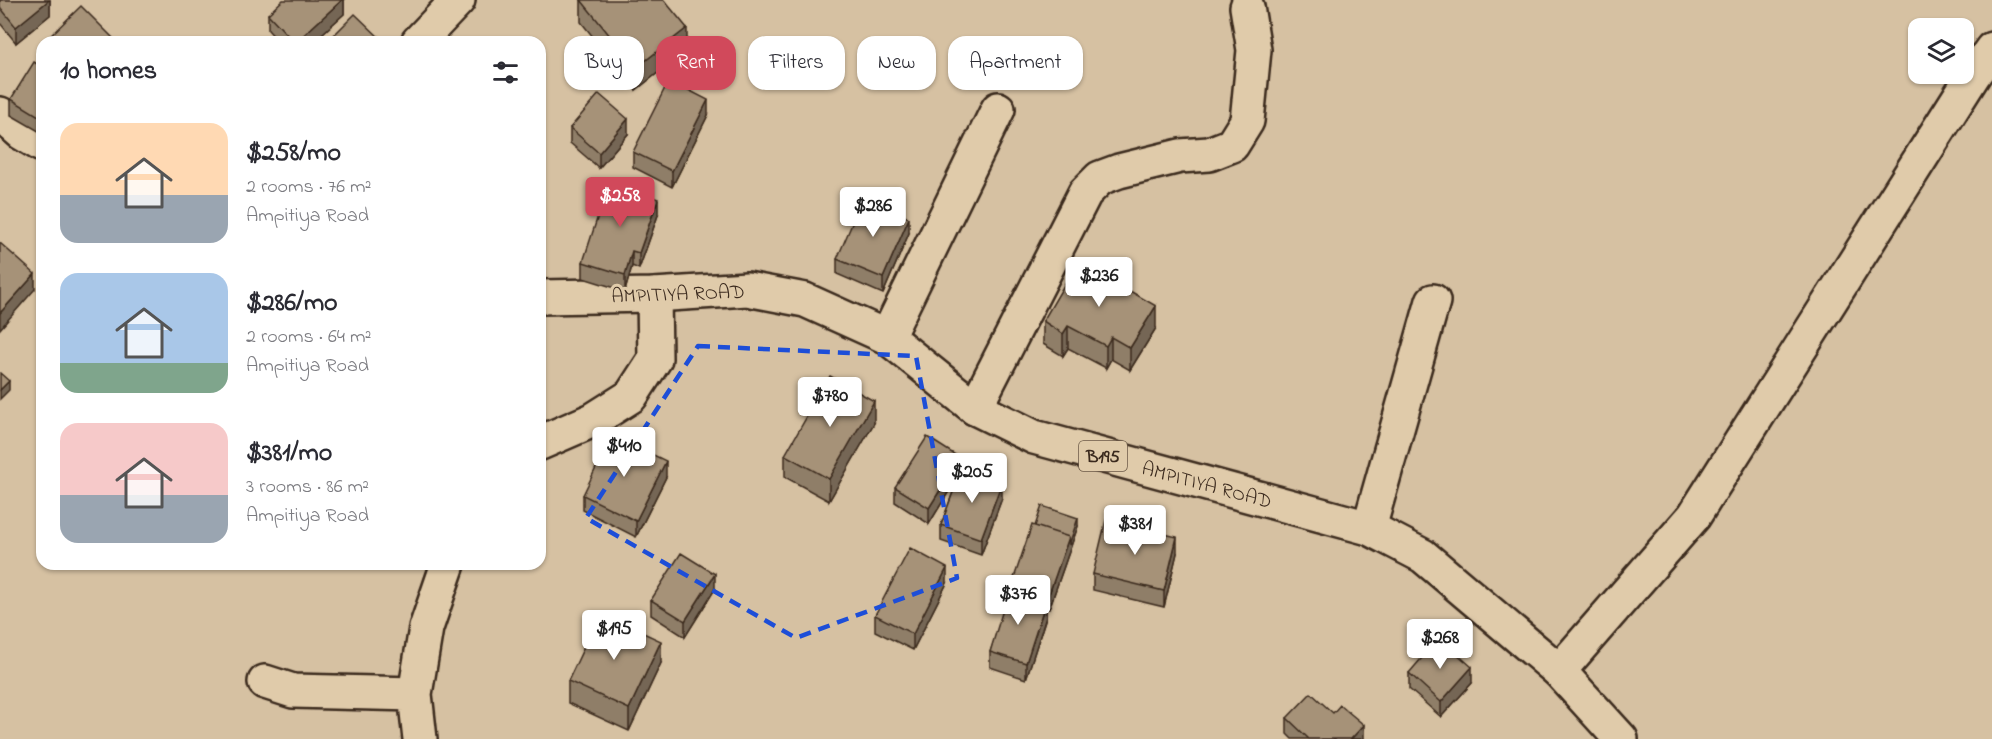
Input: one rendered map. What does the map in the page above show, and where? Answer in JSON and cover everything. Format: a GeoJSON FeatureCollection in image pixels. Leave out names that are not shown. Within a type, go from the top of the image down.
{"type":"FeatureCollection","features":[{"type":"Feature","properties":{"kind":"street"},"geometry":{"type":"LineString","coordinates":[[424,36],[458,0]]}},
{"type":"Feature","properties":{"kind":"street"},"geometry":{"type":"LineString","coordinates":[[975,408],[1085,193],[1100,178],[1119,171],[1180,156],[1209,154],[1232,145],[1247,121],[1253,62],[1254,50],[1246,7]]}},
{"type":"Feature","properties":{"kind":"street"},"geometry":{"type":"LineString","coordinates":[[1559,671],[1694,516],[1992,49]]}},
{"type":"Feature","properties":{"kind":"street"},"geometry":{"type":"LineString","coordinates":[[887,337],[998,109]]}},
{"type":"Feature","properties":{"kind":"street"},"geometry":{"type":"LineString","coordinates":[[0,114],[36,141]]}},
{"type":"Feature","properties":{"kind":"street","name":"AMPITIYA ROAD"},"geometry":{"type":"LineString","coordinates":[[546,297],[654,295],[747,289],[805,300],[887,337],[975,408],[1034,437],[1369,528],[1423,556],[1559,671],[1621,739]]}},
{"type":"Feature","properties":{"kind":"street"},"geometry":{"type":"LineString","coordinates":[[546,440],[593,420],[631,396],[654,359],[654,295]]}},
{"type":"Feature","properties":{"kind":"street"},"geometry":{"type":"LineString","coordinates":[[1369,528],[1433,301]]}},
{"type":"Feature","properties":{"kind":"street"},"geometry":{"type":"LineString","coordinates":[[420,739],[415,694],[426,628],[446,570]]}},
{"type":"Feature","properties":{"kind":"street"},"geometry":{"type":"LineString","coordinates":[[265,682],[293,691],[415,694]]}},
{"type":"Feature","properties":{"kind":"highlighted area"},"geometry":{"type":"Polygon","coordinates":[[[698,346],[916,356],[957,578],[796,638],[586,518],[698,346]]]}},
{"type":"Feature","properties":{"kind":"building"},"geometry":{"type":"Polygon","coordinates":[[[0,0],[49,0],[16,27],[0,7],[0,0]]]}},
{"type":"Feature","properties":{"kind":"building"},"geometry":{"type":"Polygon","coordinates":[[[283,0],[342,0],[303,36],[288,36],[268,14],[283,0]]]}},
{"type":"Feature","properties":{"kind":"building"},"geometry":{"type":"Polygon","coordinates":[[[581,0],[664,0],[687,28],[677,36],[656,36],[656,52],[644,62],[644,36],[610,36],[581,0]]]}},
{"type":"Feature","properties":{"kind":"building"},"geometry":{"type":"Polygon","coordinates":[[[81,6],[111,36],[50,36],[81,6]]]}},
{"type":"Feature","properties":{"kind":"building"},"geometry":{"type":"Polygon","coordinates":[[[355,14],[378,36],[333,36],[355,14]]]}},
{"type":"Feature","properties":{"kind":"building"},"geometry":{"type":"Polygon","coordinates":[[[34,62],[36,63],[36,114],[11,99],[34,62]]]}},
{"type":"Feature","properties":{"kind":"building"},"geometry":{"type":"Polygon","coordinates":[[[664,90],[688,90],[708,100],[672,171],[633,152],[664,90]]]}},
{"type":"Feature","properties":{"kind":"building"},"geometry":{"type":"Polygon","coordinates":[[[599,94],[628,119],[599,153],[570,128],[599,94]]]}},
{"type":"Feature","properties":{"kind":"building"},"geometry":{"type":"Polygon","coordinates":[[[609,182],[658,199],[639,253],[632,251],[625,275],[583,262],[609,182]]]}},
{"type":"Feature","properties":{"kind":"building"},"geometry":{"type":"Polygon","coordinates":[[[863,198],[909,218],[883,278],[837,259],[863,198]]]}},
{"type":"Feature","properties":{"kind":"building"},"geometry":{"type":"Polygon","coordinates":[[[0,243],[35,274],[0,313],[0,243]]]}},
{"type":"Feature","properties":{"kind":"building"},"geometry":{"type":"Polygon","coordinates":[[[1078,261],[1156,306],[1130,348],[1111,337],[1106,346],[1068,326],[1063,334],[1043,321],[1078,261]]]}},
{"type":"Feature","properties":{"kind":"building"},"geometry":{"type":"Polygon","coordinates":[[[0,373],[9,381],[0,390],[0,373]]]}},
{"type":"Feature","properties":{"kind":"building"},"geometry":{"type":"Polygon","coordinates":[[[830,376],[874,401],[829,479],[785,455],[830,376]]]}},
{"type":"Feature","properties":{"kind":"building"},"geometry":{"type":"Polygon","coordinates":[[[612,435],[666,461],[636,521],[583,495],[612,435]]]}},
{"type":"Feature","properties":{"kind":"building"},"geometry":{"type":"Polygon","coordinates":[[[927,437],[960,458],[929,508],[895,487],[927,437]]]}},
{"type":"Feature","properties":{"kind":"building"},"geometry":{"type":"Polygon","coordinates":[[[962,468],[1002,482],[981,539],[941,525],[962,468]]]}},
{"type":"Feature","properties":{"kind":"building"},"geometry":{"type":"Polygon","coordinates":[[[1042,506],[1078,518],[1069,545],[1069,537],[1035,526],[1042,506]]]}},
{"type":"Feature","properties":{"kind":"building"},"geometry":{"type":"Polygon","coordinates":[[[1106,520],[1177,537],[1164,591],[1093,574],[1106,520]]]}},
{"type":"Feature","properties":{"kind":"building"},"geometry":{"type":"Polygon","coordinates":[[[1032,525],[1069,537],[1049,594],[1013,581],[1032,525]]]}},
{"type":"Feature","properties":{"kind":"building"},"geometry":{"type":"Polygon","coordinates":[[[910,548],[947,568],[913,634],[875,615],[910,548]]]}},
{"type":"Feature","properties":{"kind":"building"},"geometry":{"type":"Polygon","coordinates":[[[681,553],[715,574],[685,621],[651,600],[681,553]]]}},
{"type":"Feature","properties":{"kind":"building"},"geometry":{"type":"Polygon","coordinates":[[[1009,590],[1046,601],[1026,663],[990,652],[1009,590]]]}},
{"type":"Feature","properties":{"kind":"building"},"geometry":{"type":"Polygon","coordinates":[[[600,613],[661,641],[629,709],[568,681],[600,613]]]}},
{"type":"Feature","properties":{"kind":"building"},"geometry":{"type":"Polygon","coordinates":[[[1439,638],[1472,667],[1441,702],[1409,673],[1439,638]]]}},
{"type":"Feature","properties":{"kind":"building"},"geometry":{"type":"Polygon","coordinates":[[[1311,693],[1333,713],[1340,705],[1364,725],[1351,739],[1309,739],[1287,718],[1311,693]]]}}]}
